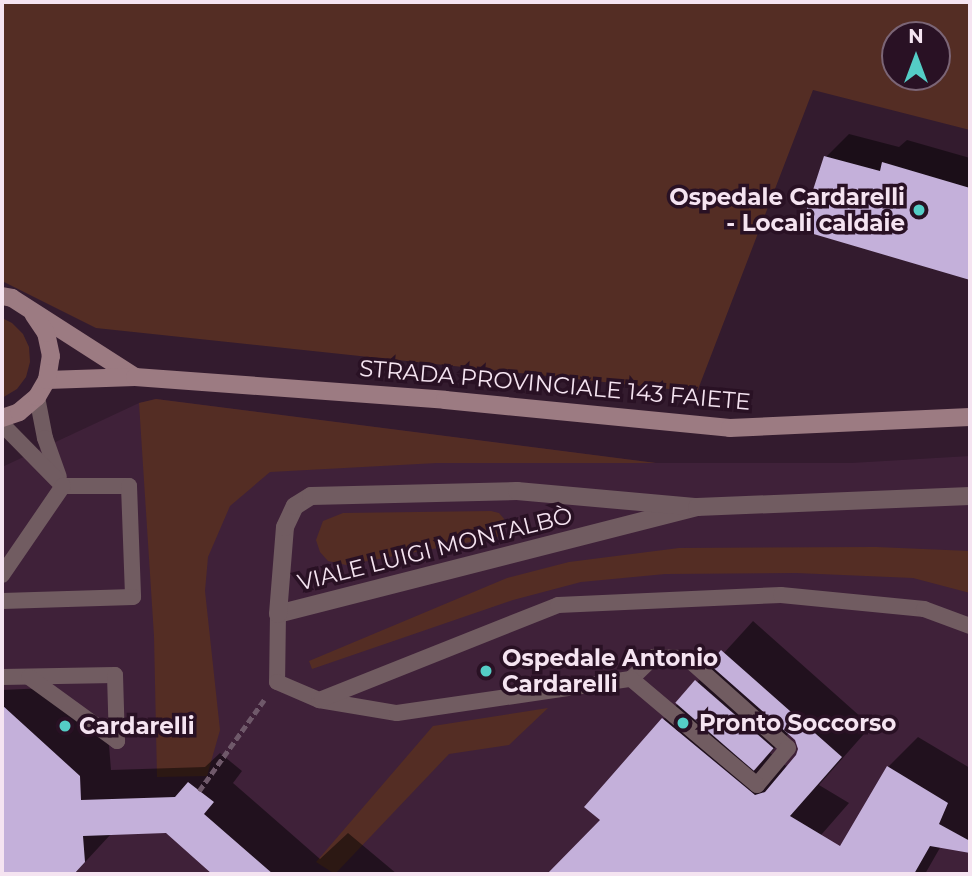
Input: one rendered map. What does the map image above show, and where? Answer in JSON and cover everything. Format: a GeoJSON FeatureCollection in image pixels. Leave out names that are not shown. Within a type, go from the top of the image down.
{"type":"FeatureCollection","features":[{"type":"Feature","properties":{"kind":"main road","name":"STRADA PROVINCIALE 143 FAIETE"},"geometry":{"type":"LineString","coordinates":[[2,296],[12,298],[135,377]]}},
{"type":"Feature","properties":{"kind":"main road"},"geometry":{"type":"LineString","coordinates":[[2,421],[19,412],[37,397],[47,380],[51,356],[46,332],[33,312]]}},
{"type":"Feature","properties":{"kind":"main road","name":"STRADA PROVINCIALE 143 FAIETE"},"geometry":{"type":"LineString","coordinates":[[47,380],[135,377],[445,400],[730,428],[970,417]]}},
{"type":"Feature","properties":{"kind":"street","name":"VIALE LUIGI MONTALBÒ"},"geometry":{"type":"LineString","coordinates":[[697,507],[278,614],[285,527],[295,506],[311,496],[517,491],[697,507],[970,496]]}},
{"type":"Feature","properties":{"kind":"lane"},"geometry":{"type":"LineString","coordinates":[[37,397],[45,438],[63,486]]}},
{"type":"Feature","properties":{"kind":"lane"},"geometry":{"type":"LineString","coordinates":[[2,421],[63,486],[129,486],[133,597],[2,601]]}},
{"type":"Feature","properties":{"kind":"lane"},"geometry":{"type":"LineString","coordinates":[[2,575],[63,486]]}},
{"type":"Feature","properties":{"kind":"lane"},"geometry":{"type":"LineString","coordinates":[[319,700],[558,605],[781,595],[924,609],[970,625]]}},
{"type":"Feature","properties":{"kind":"lane"},"geometry":{"type":"LineString","coordinates":[[278,614],[277,682],[319,700],[397,713],[631,679],[654,657],[687,658],[788,748],[757,785],[631,679]]}},
{"type":"Feature","properties":{"kind":"lane"},"geometry":{"type":"LineString","coordinates":[[2,677],[115,675],[117,741],[29,677]]}},
{"type":"Feature","properties":{"kind":"path"},"geometry":{"type":"LineString","coordinates":[[199,791],[277,682]]}},
{"type":"Feature","properties":{"kind":"shaded area"},"geometry":{"type":"Polygon","coordinates":[[[2,2],[970,2],[970,130],[813,90],[697,392],[96,328],[2,281],[2,2]]]}},
{"type":"Feature","properties":{"kind":"shaded area"},"geometry":{"type":"Polygon","coordinates":[[[2,318],[23,334],[29,347],[30,362],[26,377],[17,389],[2,398],[2,318]]]}},
{"type":"Feature","properties":{"kind":"shaded area","name":"Ospedale Antonio Cardarelli"},"geometry":{"type":"Polygon","coordinates":[[[156,399],[656,463],[851,463],[970,456],[970,874],[2,874],[2,467],[139,403],[156,399]]]}},
{"type":"Feature","properties":{"kind":"shaded area"},"geometry":{"type":"Polygon","coordinates":[[[156,399],[656,463],[437,463],[270,472],[230,506],[208,557],[205,591],[220,730],[207,776],[157,777],[154,636],[139,403],[156,399]]]}},
{"type":"Feature","properties":{"kind":"shaded area"},"geometry":{"type":"Polygon","coordinates":[[[343,513],[499,513],[505,520],[504,532],[497,537],[346,565],[328,561],[320,552],[316,540],[323,521],[343,513]]]}},
{"type":"Feature","properties":{"kind":"shaded area"},"geometry":{"type":"Polygon","coordinates":[[[876,547],[970,551],[970,593],[913,578],[796,573],[665,574],[581,582],[513,600],[312,669],[309,661],[507,578],[569,562],[679,548],[876,547]]]}},
{"type":"Feature","properties":{"kind":"shaded area"},"geometry":{"type":"Polygon","coordinates":[[[548,708],[509,745],[449,754],[335,874],[316,862],[433,726],[548,708]]]}},
{"type":"Feature","properties":{"kind":"building","name":"Ospedale Cardarelli - Locali caldaie"},"geometry":{"type":"Polygon","coordinates":[[[824,156],[880,171],[882,162],[970,188],[970,280],[800,230],[824,156]]]}},
{"type":"Feature","properties":{"kind":"building"},"geometry":{"type":"Polygon","coordinates":[[[721,650],[842,757],[790,816],[840,846],[887,766],[948,803],[939,824],[970,841],[970,853],[930,846],[914,874],[547,874],[600,820],[584,807],[662,718],[755,795],[765,792],[796,755],[798,749],[795,740],[709,664],[721,650]]]}},
{"type":"Feature","properties":{"kind":"building"},"geometry":{"type":"Polygon","coordinates":[[[695,680],[773,748],[754,771],[675,703],[695,680]]]}},
{"type":"Feature","properties":{"kind":"building"},"geometry":{"type":"Polygon","coordinates":[[[2,705],[80,776],[81,800],[175,797],[188,782],[214,802],[204,814],[273,874],[212,874],[166,833],[83,836],[85,862],[74,874],[2,874],[2,705]]]}},
{"type":"Feature","properties":{"kind":"place","name":"Ospedale Cardarelli - Locali caldaie"},"geometry":{"type":"Point","coordinates":[919,210]}},
{"type":"Feature","properties":{"kind":"place","name":"Ospedale Antonio Cardarelli"},"geometry":{"type":"Point","coordinates":[486,671]}},
{"type":"Feature","properties":{"kind":"place","name":"Pronto Soccorso"},"geometry":{"type":"Point","coordinates":[683,723]}},
{"type":"Feature","properties":{"kind":"place","name":"Cardarelli"},"geometry":{"type":"Point","coordinates":[65,726]}}]}
